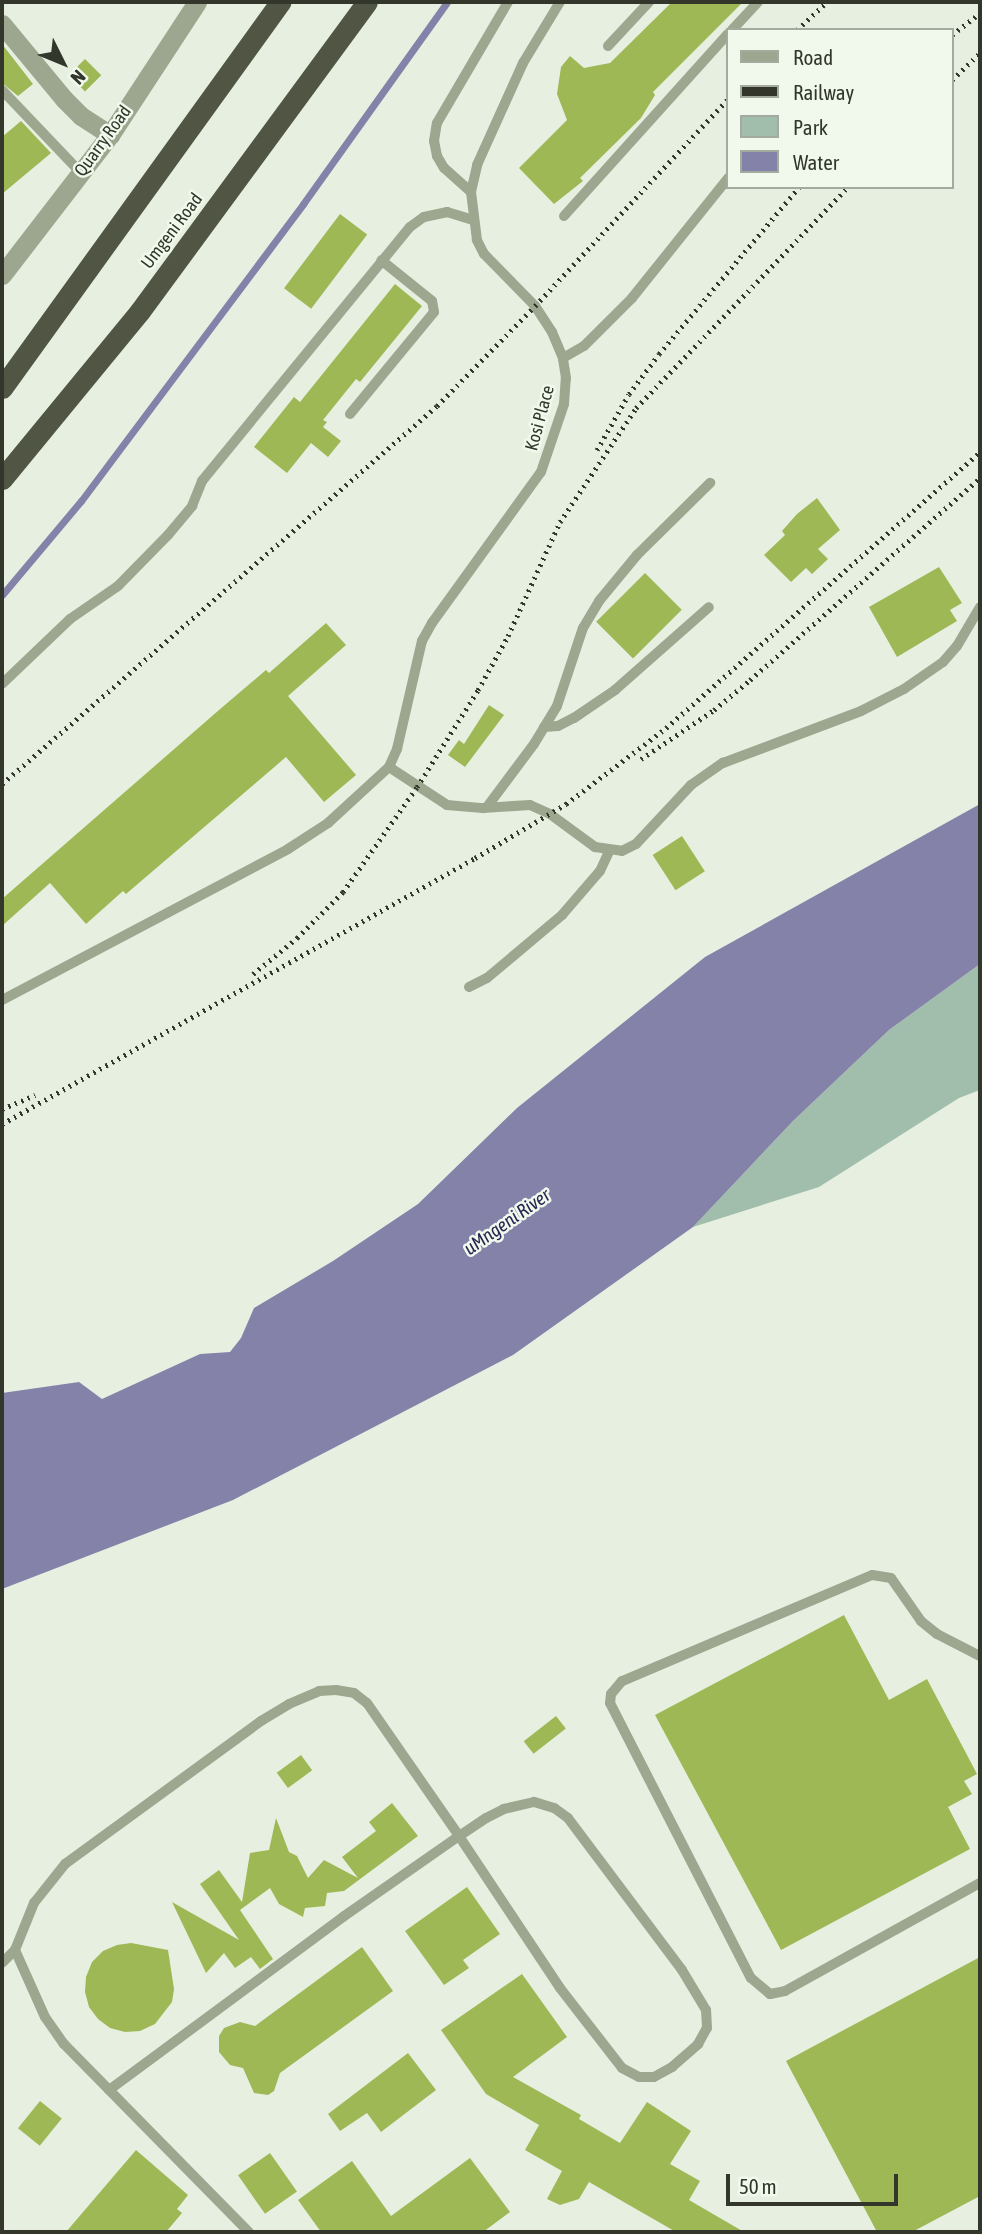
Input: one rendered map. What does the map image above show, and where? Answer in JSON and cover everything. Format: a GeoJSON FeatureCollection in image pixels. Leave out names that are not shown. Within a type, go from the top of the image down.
{"type":"FeatureCollection","features":[{"type":"Feature","properties":{"kind":"highway"},"geometry":{"type":"LineString","coordinates":[[2,388],[280,2]]}},
{"type":"Feature","properties":{"kind":"highway","name":"Umgeni Road"},"geometry":{"type":"LineString","coordinates":[[2,479],[140,311],[367,2]]}},
{"type":"Feature","properties":{"kind":"street","name":"Quarry Road"},"geometry":{"type":"LineString","coordinates":[[2,275],[110,135],[197,2]]}},
{"type":"Feature","properties":{"kind":"street"},"geometry":{"type":"LineString","coordinates":[[2,24],[64,99],[81,116],[110,135]]}},
{"type":"Feature","properties":{"kind":"lane"},"geometry":{"type":"LineString","coordinates":[[471,192],[444,168],[437,156],[434,141],[437,123],[508,2]]}},
{"type":"Feature","properties":{"kind":"lane","name":"Kosi Place"},"geometry":{"type":"LineString","coordinates":[[2,1000],[288,849],[328,823],[388,767],[397,749],[422,641],[541,472],[564,404],[566,378],[563,358],[552,332],[535,306],[484,254],[473,220],[471,192],[477,165],[523,63],[561,2]]}},
{"type":"Feature","properties":{"kind":"lane"},"geometry":{"type":"LineString","coordinates":[[608,46],[649,2]]}},
{"type":"Feature","properties":{"kind":"lane"},"geometry":{"type":"LineString","coordinates":[[734,28],[758,2]]}},
{"type":"Feature","properties":{"kind":"lane"},"geometry":{"type":"LineString","coordinates":[[564,216],[726,36]]}},
{"type":"Feature","properties":{"kind":"lane"},"geometry":{"type":"LineString","coordinates":[[2,90],[81,173]]}},
{"type":"Feature","properties":{"kind":"lane"},"geometry":{"type":"LineString","coordinates":[[563,358],[584,346],[632,298],[726,180]]}},
{"type":"Feature","properties":{"kind":"lane"},"geometry":{"type":"LineString","coordinates":[[2,684],[70,619],[118,586],[169,535],[192,506],[202,481],[410,227],[424,217],[447,212],[473,220]]}},
{"type":"Feature","properties":{"kind":"lane"},"geometry":{"type":"LineString","coordinates":[[351,414],[434,312],[432,301],[381,260]]}},
{"type":"Feature","properties":{"kind":"lane"},"geometry":{"type":"LineString","coordinates":[[487,807],[557,706],[583,628],[599,601],[637,555],[710,483]]}},
{"type":"Feature","properties":{"kind":"lane"},"geometry":{"type":"LineString","coordinates":[[544,727],[558,726],[615,690],[709,607]]}},
{"type":"Feature","properties":{"kind":"lane"},"geometry":{"type":"LineString","coordinates":[[388,767],[447,805],[530,805],[550,814],[595,847],[609,852],[622,851],[636,844],[691,785],[723,763],[861,711],[904,689],[943,662],[957,646],[980,607]]}},
{"type":"Feature","properties":{"kind":"lane"},"geometry":{"type":"LineString","coordinates":[[469,987],[487,978],[562,915],[600,871],[609,852]]}},
{"type":"Feature","properties":{"kind":"lane"},"geometry":{"type":"LineString","coordinates":[[980,1656],[937,1634],[921,1621],[891,1578],[872,1575],[622,1681],[615,1686],[610,1703],[751,1978],[770,1994],[785,1991],[980,1883]]}},
{"type":"Feature","properties":{"kind":"lane"},"geometry":{"type":"LineString","coordinates":[[2,1963],[15,1950],[34,1903],[65,1864],[261,1721],[289,1704],[318,1691],[354,1693],[367,1703],[459,1836],[560,1988],[622,2068],[639,2077],[654,2077],[687,2056],[707,2028],[705,2010],[696,1993],[568,1818],[554,1808],[534,1802],[504,1810],[459,1836],[342,1917],[109,2091]]}},
{"type":"Feature","properties":{"kind":"lane"},"geometry":{"type":"LineString","coordinates":[[15,1950],[45,2017],[64,2043],[249,2232]]}},
{"type":"Feature","properties":{"kind":"green space"},"geometry":{"type":"Polygon","coordinates":[[[980,964],[980,1090],[959,1098],[819,1187],[693,1227],[793,1121],[889,1030],[980,964]]]}},
{"type":"Feature","properties":{"kind":"water","name":"uMngeni River"},"geometry":{"type":"Polygon","coordinates":[[[980,804],[980,964],[889,1030],[793,1121],[693,1227],[513,1355],[233,1500],[2,1589],[2,1393],[79,1382],[102,1399],[200,1354],[230,1352],[241,1338],[254,1308],[333,1261],[418,1204],[517,1108],[705,957],[980,804]]]}},
{"type":"Feature","properties":{"kind":"building"},"geometry":{"type":"Polygon","coordinates":[[[672,2],[743,2],[653,92],[655,95],[641,118],[580,178],[583,181],[554,204],[519,168],[567,120],[557,94],[561,67],[570,56],[584,68],[610,63],[672,2]]]}},
{"type":"Feature","properties":{"kind":"building"},"geometry":{"type":"Polygon","coordinates":[[[2,44],[33,84],[18,96],[2,83],[2,44]]]}},
{"type":"Feature","properties":{"kind":"building"},"geometry":{"type":"Polygon","coordinates":[[[85,59],[101,75],[85,92],[69,75],[85,59]]]}},
{"type":"Feature","properties":{"kind":"building"},"geometry":{"type":"Polygon","coordinates":[[[21,121],[51,153],[2,194],[2,137],[21,121]]]}},
{"type":"Feature","properties":{"kind":"building"},"geometry":{"type":"Polygon","coordinates":[[[340,214],[367,234],[311,309],[284,288],[340,214]]]}},
{"type":"Feature","properties":{"kind":"building"},"geometry":{"type":"Polygon","coordinates":[[[395,284],[422,306],[360,382],[356,379],[323,420],[327,422],[323,427],[341,441],[328,457],[311,443],[287,473],[254,447],[294,397],[300,402],[395,284]]]}},
{"type":"Feature","properties":{"kind":"building"},"geometry":{"type":"Polygon","coordinates":[[[817,498],[840,530],[818,549],[828,559],[812,574],[806,568],[791,582],[764,555],[785,535],[782,531],[797,514],[817,498]]]}},
{"type":"Feature","properties":{"kind":"building"},"geometry":{"type":"Polygon","coordinates":[[[939,567],[962,603],[950,610],[957,621],[897,657],[869,607],[939,567]]]}},
{"type":"Feature","properties":{"kind":"building"},"geometry":{"type":"Polygon","coordinates":[[[645,573],[682,610],[633,659],[596,622],[645,573]]]}},
{"type":"Feature","properties":{"kind":"building"},"geometry":{"type":"Polygon","coordinates":[[[326,623],[346,645],[288,696],[356,775],[324,802],[286,757],[126,894],[123,891],[86,924],[50,883],[2,926],[2,899],[219,710],[266,670],[269,673],[326,623]]]}},
{"type":"Feature","properties":{"kind":"building"},"geometry":{"type":"Polygon","coordinates":[[[489,705],[504,715],[465,767],[448,755],[459,740],[464,744],[489,705]]]}},
{"type":"Feature","properties":{"kind":"building"},"geometry":{"type":"Polygon","coordinates":[[[682,836],[705,871],[676,890],[653,855],[682,836]]]}},
{"type":"Feature","properties":{"kind":"building"},"geometry":{"type":"Polygon","coordinates":[[[844,1615],[889,1700],[927,1679],[977,1774],[964,1781],[972,1794],[948,1807],[970,1849],[781,1950],[655,1715],[844,1615]]]}},
{"type":"Feature","properties":{"kind":"building"},"geometry":{"type":"Polygon","coordinates":[[[556,1716],[566,1729],[534,1754],[524,1741],[556,1716]]]}},
{"type":"Feature","properties":{"kind":"building"},"geometry":{"type":"Polygon","coordinates":[[[301,1755],[312,1770],[288,1788],[277,1773],[301,1755]]]}},
{"type":"Feature","properties":{"kind":"building"},"geometry":{"type":"Polygon","coordinates":[[[392,1803],[418,1836],[344,1891],[327,1893],[325,1906],[305,1908],[303,1917],[279,1904],[270,1888],[240,1910],[273,1959],[260,1969],[251,1957],[235,1968],[224,1953],[206,1973],[172,1902],[239,1940],[200,1884],[219,1870],[242,1902],[250,1853],[269,1850],[276,1818],[289,1852],[297,1856],[308,1878],[324,1860],[358,1878],[342,1857],[376,1831],[369,1822],[392,1803]]]}},
{"type":"Feature","properties":{"kind":"building"},"geometry":{"type":"Polygon","coordinates":[[[467,1887],[500,1934],[463,1960],[469,1968],[444,1985],[405,1931],[467,1887]]]}},
{"type":"Feature","properties":{"kind":"building"},"geometry":{"type":"Polygon","coordinates":[[[131,1943],[168,1950],[174,1989],[172,2002],[155,2024],[140,2031],[125,2032],[110,2028],[98,2019],[89,2007],[85,1992],[86,1977],[92,1962],[103,1951],[131,1943]]]}},
{"type":"Feature","properties":{"kind":"building"},"geometry":{"type":"Polygon","coordinates":[[[362,1947],[393,1991],[280,2073],[274,2091],[268,2095],[254,2093],[243,2068],[230,2065],[219,2052],[219,2036],[224,2028],[240,2022],[255,2026],[362,1947]]]}},
{"type":"Feature","properties":{"kind":"building"},"geometry":{"type":"Polygon","coordinates":[[[980,1957],[980,2196],[912,2232],[877,2232],[786,2061],[980,1957]]]}},
{"type":"Feature","properties":{"kind":"building"},"geometry":{"type":"Polygon","coordinates":[[[522,1974],[567,2037],[513,2077],[581,2115],[579,2119],[620,2143],[647,2102],[691,2131],[670,2164],[700,2181],[689,2200],[744,2232],[676,2232],[589,2182],[579,2199],[560,2205],[547,2199],[562,2171],[525,2150],[539,2125],[486,2094],[441,2030],[522,1974]]]}},
{"type":"Feature","properties":{"kind":"building"},"geometry":{"type":"Polygon","coordinates":[[[408,2053],[436,2090],[381,2132],[367,2113],[340,2131],[328,2114],[408,2053]]]}},
{"type":"Feature","properties":{"kind":"building"},"geometry":{"type":"Polygon","coordinates":[[[40,2101],[62,2119],[40,2146],[18,2128],[40,2101]]]}},
{"type":"Feature","properties":{"kind":"building"},"geometry":{"type":"Polygon","coordinates":[[[136,2150],[188,2195],[177,2209],[182,2213],[166,2232],[66,2232],[136,2150]]]}},
{"type":"Feature","properties":{"kind":"building"},"geometry":{"type":"Polygon","coordinates":[[[270,2153],[297,2192],[265,2214],[238,2175],[270,2153]]]}},
{"type":"Feature","properties":{"kind":"building"},"geometry":{"type":"Polygon","coordinates":[[[470,2158],[510,2212],[483,2232],[321,2232],[298,2200],[352,2161],[391,2216],[470,2158]]]}},
{"type":"Feature","properties":{"kind":"waterway"},"geometry":{"type":"LineString","coordinates":[[2,595],[81,501],[303,204],[447,2]]}},
{"type":"Feature","properties":{"kind":"railway"},"geometry":{"type":"LineString","coordinates":[[799,28],[827,2]]}},
{"type":"Feature","properties":{"kind":"railway"},"geometry":{"type":"LineString","coordinates":[[954,33],[980,13]]}},
{"type":"Feature","properties":{"kind":"railway"},"geometry":{"type":"LineString","coordinates":[[954,78],[980,53]]}},
{"type":"Feature","properties":{"kind":"railway"},"geometry":{"type":"LineString","coordinates":[[2,784],[437,406],[535,306],[726,101]]}},
{"type":"Feature","properties":{"kind":"railway"},"geometry":{"type":"LineString","coordinates":[[597,450],[629,394],[659,354],[797,189]]}},
{"type":"Feature","properties":{"kind":"railway"},"geometry":{"type":"LineString","coordinates":[[253,974],[297,938],[343,892],[417,787],[478,690],[508,636],[560,522],[636,408],[846,189]]}},
{"type":"Feature","properties":{"kind":"railway"},"geometry":{"type":"LineString","coordinates":[[2,1124],[566,804],[666,728],[980,452]]}},
{"type":"Feature","properties":{"kind":"railway"},"geometry":{"type":"LineString","coordinates":[[641,759],[714,710],[980,478]]}},
{"type":"Feature","properties":{"kind":"railway"},"geometry":{"type":"LineString","coordinates":[[2,1109],[35,1095]]}}]}
